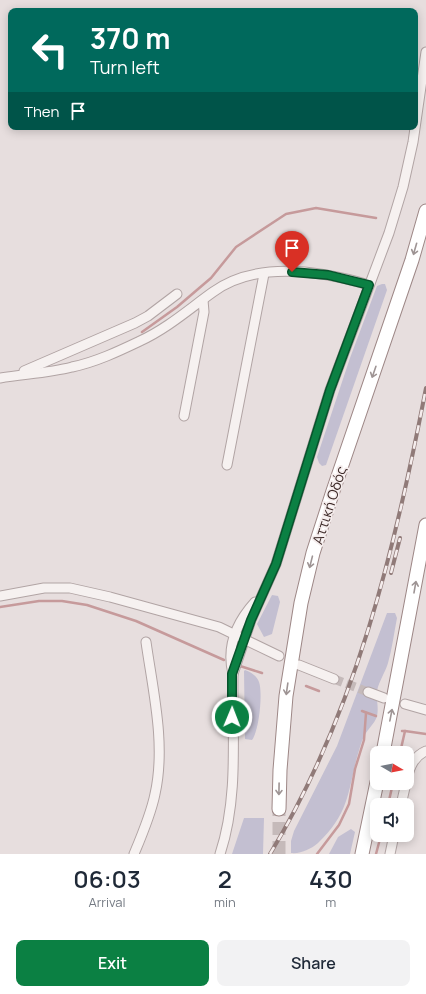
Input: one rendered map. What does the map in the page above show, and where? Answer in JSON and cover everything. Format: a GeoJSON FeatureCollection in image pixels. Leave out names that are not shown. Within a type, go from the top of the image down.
{"type":"FeatureCollection","features":[{"type":"Feature","properties":{"kind":"highway","name":"Αττική Οδός"},"geometry":{"type":"LineString","coordinates":[[279,809],[280,770],[286,696],[301,604],[310,567],[333,491],[412,260],[426,211]]}},
{"type":"Feature","properties":{"kind":"highway"},"geometry":{"type":"LineString","coordinates":[[384,746],[426,525]]}},
{"type":"Feature","properties":{"kind":"highway"},"geometry":{"type":"LineString","coordinates":[[362,854],[375,790]]}},
{"type":"Feature","properties":{"kind":"street"},"geometry":{"type":"LineString","coordinates":[[418,107],[426,52]]}},
{"type":"Feature","properties":{"kind":"street"},"geometry":{"type":"LineString","coordinates":[[232,674],[260,597],[276,564],[330,390],[389,233],[403,187],[415,130]]}},
{"type":"Feature","properties":{"kind":"street"},"geometry":{"type":"LineString","coordinates":[[0,378],[73,367],[107,355],[167,327],[227,283],[264,274],[306,272],[346,278],[369,285]]}},
{"type":"Feature","properties":{"kind":"street"},"geometry":{"type":"LineString","coordinates":[[227,465],[264,274]]}},
{"type":"Feature","properties":{"kind":"street"},"geometry":{"type":"LineString","coordinates":[[13,376],[135,323],[148,316],[177,294]]}},
{"type":"Feature","properties":{"kind":"street"},"geometry":{"type":"LineString","coordinates":[[184,416],[204,312],[203,300]]}},
{"type":"Feature","properties":{"kind":"street"},"geometry":{"type":"LineString","coordinates":[[0,596],[44,588],[70,588],[196,620],[234,634],[279,656]]}},
{"type":"Feature","properties":{"kind":"street"},"geometry":{"type":"LineString","coordinates":[[220,854],[227,828],[231,801],[232,674],[230,650],[234,634],[241,620],[260,597]]}},
{"type":"Feature","properties":{"kind":"street"},"geometry":{"type":"LineString","coordinates":[[134,854],[155,794],[159,763],[158,732],[146,642]]}},
{"type":"Feature","properties":{"kind":"street"},"geometry":{"type":"LineString","coordinates":[[299,665],[334,679]]}},
{"type":"Feature","properties":{"kind":"street"},"geometry":{"type":"LineString","coordinates":[[368,692],[384,698]]}},
{"type":"Feature","properties":{"kind":"street"},"geometry":{"type":"LineString","coordinates":[[405,704],[426,710]]}},
{"type":"Feature","properties":{"kind":"street"},"geometry":{"type":"LineString","coordinates":[[414,760],[426,751]]}},
{"type":"Feature","properties":{"kind":"street"},"geometry":{"type":"LineString","coordinates":[[390,854],[393,842]]}},
{"type":"Feature","properties":{"kind":"shaded area"},"geometry":{"type":"Polygon","coordinates":[[[385,284],[387,290],[326,465],[322,466],[317,457],[350,358],[377,286],[385,284]]]}},
{"type":"Feature","properties":{"kind":"shaded area"},"geometry":{"type":"Polygon","coordinates":[[[272,595],[278,596],[280,602],[272,634],[264,637],[257,624],[272,595]]]}},
{"type":"Feature","properties":{"kind":"shaded area"},"geometry":{"type":"Polygon","coordinates":[[[387,613],[395,613],[397,618],[388,663],[377,691],[377,716],[362,741],[344,807],[330,831],[318,843],[306,851],[291,853],[291,841],[294,831],[337,746],[387,613]]]}},
{"type":"Feature","properties":{"kind":"shaded area"},"geometry":{"type":"Polygon","coordinates":[[[245,670],[252,673],[258,680],[261,694],[257,729],[252,740],[245,739],[245,670]]]}},
{"type":"Feature","properties":{"kind":"shaded area"},"geometry":{"type":"Polygon","coordinates":[[[244,818],[264,818],[263,854],[232,854],[244,818]]]}},
{"type":"Feature","properties":{"kind":"shaded area"},"geometry":{"type":"Polygon","coordinates":[[[351,829],[355,832],[350,854],[329,854],[338,837],[351,829]]]}},
{"type":"Feature","properties":{"kind":"waterway"},"geometry":{"type":"LineString","coordinates":[[142,332],[177,307],[211,278],[236,247],[286,214],[316,208],[376,218]]}},
{"type":"Feature","properties":{"kind":"waterway"},"geometry":{"type":"LineString","coordinates":[[0,607],[39,601],[62,601],[87,605],[136,621],[224,660]]}},
{"type":"Feature","properties":{"kind":"waterway"},"geometry":{"type":"LineString","coordinates":[[240,666],[262,673]]}},
{"type":"Feature","properties":{"kind":"waterway"},"geometry":{"type":"LineString","coordinates":[[306,686],[319,691]]}},
{"type":"Feature","properties":{"kind":"waterway"},"geometry":{"type":"LineString","coordinates":[[362,711],[376,716]]}},
{"type":"Feature","properties":{"kind":"waterway"},"geometry":{"type":"LineString","coordinates":[[317,854],[339,825],[349,804],[355,769],[364,740],[366,713]]}},
{"type":"Feature","properties":{"kind":"waterway"},"geometry":{"type":"LineString","coordinates":[[402,731],[405,731],[402,746]]}},
{"type":"Feature","properties":{"kind":"waterway"},"geometry":{"type":"LineString","coordinates":[[405,731],[426,734]]}},
{"type":"Feature","properties":{"kind":"waterway"},"geometry":{"type":"LineString","coordinates":[[390,798],[391,790]]}},
{"type":"Feature","properties":{"kind":"waterway"},"geometry":{"type":"LineString","coordinates":[[376,854],[379,842]]}},
{"type":"Feature","properties":{"kind":"tunnel"},"geometry":{"type":"LineString","coordinates":[[334,679],[368,692]]}},
{"type":"Feature","properties":{"kind":"tunnel"},"geometry":{"type":"LineString","coordinates":[[279,809],[279,854]]}},
{"type":"Feature","properties":{"kind":"railway"},"geometry":{"type":"LineString","coordinates":[[270,854],[300,800],[326,744],[349,687],[369,628],[401,509],[426,388]]}},
{"type":"Feature","properties":{"kind":"railway"},"geometry":{"type":"LineString","coordinates":[[391,573],[400,538]]}},
{"type":"Feature","properties":{"kind":"route"},"geometry":{"type":"LineString","coordinates":[[232,717],[232,674],[260,597],[276,564],[292,508],[330,390],[369,285],[346,278],[306,272],[292,272]]}}]}
